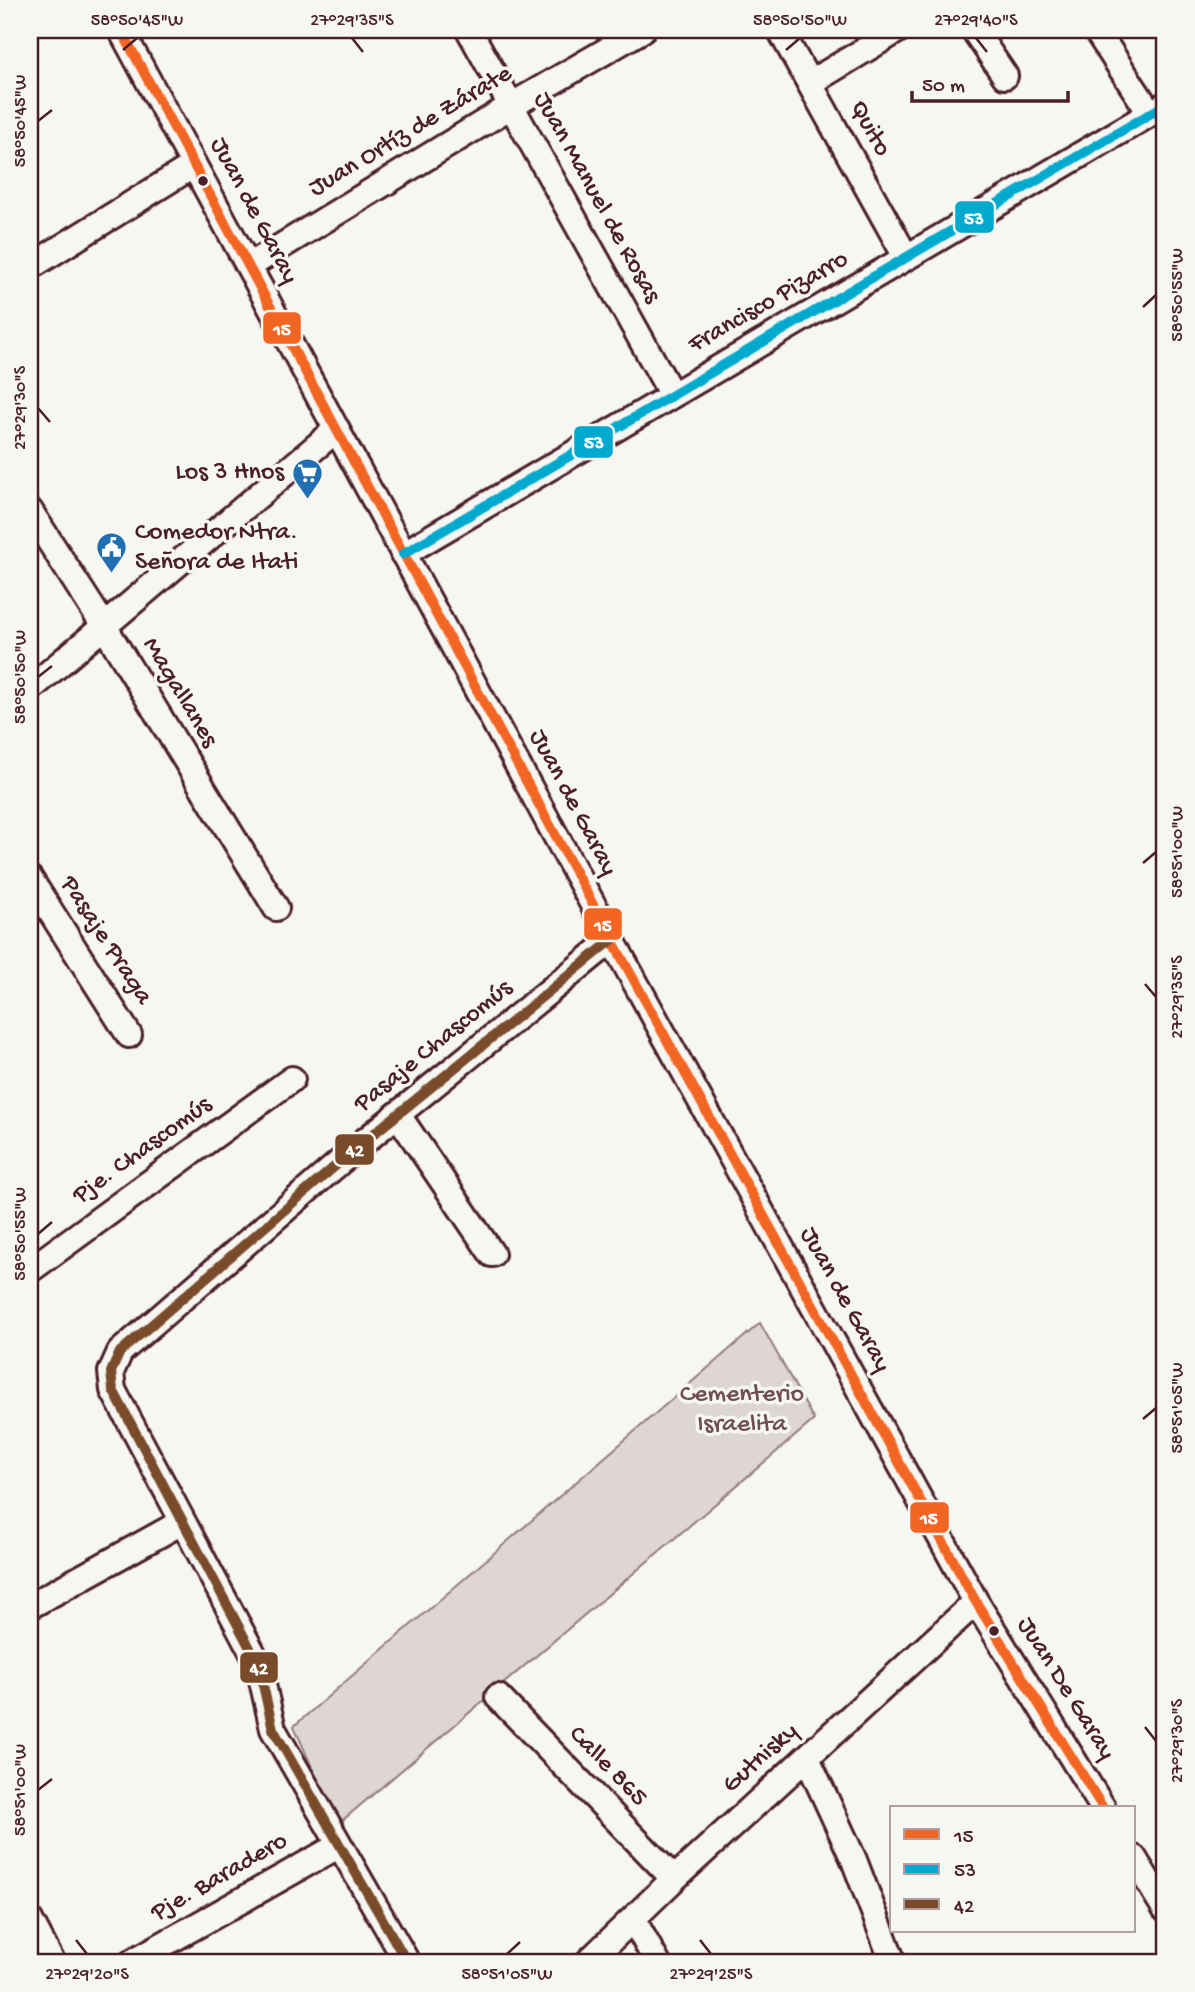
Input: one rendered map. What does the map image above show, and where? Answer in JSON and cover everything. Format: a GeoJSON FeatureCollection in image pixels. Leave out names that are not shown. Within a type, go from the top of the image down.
{"type":"FeatureCollection","features":[{"type":"Feature","properties":{"kind":"street","name":"Juan de Garay"},"geometry":{"type":"LineString","coordinates":[[121,30],[612,940],[976,1602]]}},
{"type":"Feature","properties":{"kind":"street","name":"Juan Manuel de Rosas"},"geometry":{"type":"LineString","coordinates":[[469,30],[672,395]]}},
{"type":"Feature","properties":{"kind":"street","name":"Juan Ortíz de Zárate"},"geometry":{"type":"LineString","coordinates":[[249,266],[511,106],[642,30]]}},
{"type":"Feature","properties":{"kind":"street","name":"Quito"},"geometry":{"type":"LineString","coordinates":[[780,30],[906,257]]}},
{"type":"Feature","properties":{"kind":"street"},"geometry":{"type":"LineString","coordinates":[[810,83],[898,30]]}},
{"type":"Feature","properties":{"kind":"street"},"geometry":{"type":"LineString","coordinates":[[974,30],[1005,76]]}},
{"type":"Feature","properties":{"kind":"street"},"geometry":{"type":"LineString","coordinates":[[1096,30],[1158,109]]}},
{"type":"Feature","properties":{"kind":"street","name":"Francisco Pizarro"},"geometry":{"type":"LineString","coordinates":[[403,554],[1158,109]]}},
{"type":"Feature","properties":{"kind":"street"},"geometry":{"type":"LineString","coordinates":[[30,267],[194,165]]}},
{"type":"Feature","properties":{"kind":"street"},"geometry":{"type":"LineString","coordinates":[[30,689],[337,429]]}},
{"type":"Feature","properties":{"kind":"street","name":"Magallanes"},"geometry":{"type":"LineString","coordinates":[[31,514],[104,626],[276,908]]}},
{"type":"Feature","properties":{"kind":"street","name":"Pasaje Praga"},"geometry":{"type":"LineString","coordinates":[[30,879],[129,1035]]}},
{"type":"Feature","properties":{"kind":"street","name":"Pasaje Chascomús"},"geometry":{"type":"LineString","coordinates":[[182,1522],[113,1390],[111,1372],[120,1352],[398,1115],[612,940]]}},
{"type":"Feature","properties":{"kind":"street","name":"Pje. Chascomús"},"geometry":{"type":"LineString","coordinates":[[30,1270],[292,1079]]}},
{"type":"Feature","properties":{"kind":"street"},"geometry":{"type":"LineString","coordinates":[[398,1115],[492,1254]]}},
{"type":"Feature","properties":{"kind":"street"},"geometry":{"type":"LineString","coordinates":[[30,1606],[182,1522],[258,1663],[273,1729],[407,1962]]}},
{"type":"Feature","properties":{"kind":"street","name":"Gutnisky"},"geometry":{"type":"LineString","coordinates":[[588,1962],[674,1879],[976,1602]]}},
{"type":"Feature","properties":{"kind":"street","name":"Juan De Garay"},"geometry":{"type":"LineString","coordinates":[[976,1602],[1102,1806]]}},
{"type":"Feature","properties":{"kind":"street","name":"Calle 865"},"geometry":{"type":"LineString","coordinates":[[498,1697],[674,1879]]}},
{"type":"Feature","properties":{"kind":"street"},"geometry":{"type":"LineString","coordinates":[[807,1758],[854,1860],[893,1962]]}},
{"type":"Feature","properties":{"kind":"street","name":"Pje. Baradero"},"geometry":{"type":"LineString","coordinates":[[132,1962],[338,1846]]}},
{"type":"Feature","properties":{"kind":"street"},"geometry":{"type":"LineString","coordinates":[[1136,1861],[1165,1909]]}},
{"type":"Feature","properties":{"kind":"street"},"geometry":{"type":"LineString","coordinates":[[633,1919],[657,1962]]}},
{"type":"Feature","properties":{"kind":"street"},"geometry":{"type":"LineString","coordinates":[[30,1920],[52,1962]]}},
{"type":"Feature","properties":{"kind":"green space","name":"Cementerio Israelita"},"geometry":{"type":"Polygon","coordinates":[[[760,1323],[814,1420],[337,1825],[294,1726],[760,1323]]]}},
{"type":"Feature","properties":{"kind":"transit line","name":"15"},"geometry":{"type":"LineString","coordinates":[[121,30],[612,940],[976,1602],[1102,1806]]}},
{"type":"Feature","properties":{"kind":"transit line","name":"53"},"geometry":{"type":"LineString","coordinates":[[403,554],[1165,105]]}},
{"type":"Feature","properties":{"kind":"transit line","name":"42"},"geometry":{"type":"LineString","coordinates":[[407,1962],[273,1729],[258,1663],[113,1390],[111,1372],[120,1352],[355,1149],[612,940]]}},
{"type":"Feature","properties":{"kind":"place","name":"Los 3 Hnos"},"geometry":{"type":"Point","coordinates":[307,500]}},
{"type":"Feature","properties":{"kind":"place","name":"Comedor Ntra. Señora de Itati"},"geometry":{"type":"Point","coordinates":[112,575]}}]}
